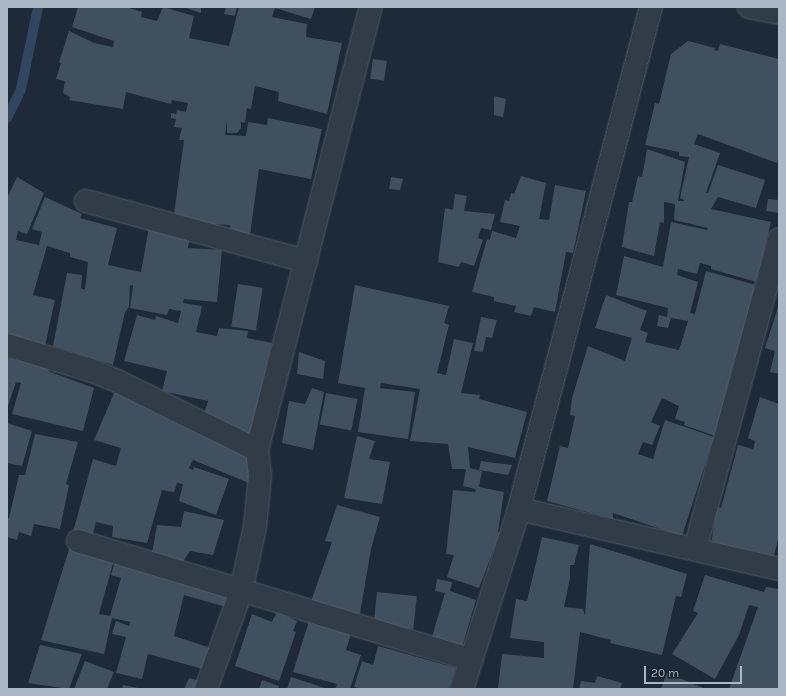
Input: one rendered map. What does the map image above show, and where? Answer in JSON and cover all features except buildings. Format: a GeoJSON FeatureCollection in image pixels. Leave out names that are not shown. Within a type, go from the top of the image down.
{"type":"FeatureCollection","features":[{"type":"Feature","properties":{"kind":"street"},"geometry":{"type":"LineString","coordinates":[[206,689],[241,591],[255,527],[260,475],[257,450],[371,7]]}},
{"type":"Feature","properties":{"kind":"street"},"geometry":{"type":"LineString","coordinates":[[462,689],[519,509],[651,7]]}},
{"type":"Feature","properties":{"kind":"street"},"geometry":{"type":"LineString","coordinates":[[749,7],[779,13]]}},
{"type":"Feature","properties":{"kind":"street"},"geometry":{"type":"LineString","coordinates":[[86,201],[306,261]]}},
{"type":"Feature","properties":{"kind":"street"},"geometry":{"type":"LineString","coordinates":[[695,549],[779,239]]}},
{"type":"Feature","properties":{"kind":"street"},"geometry":{"type":"LineString","coordinates":[[7,345],[90,370],[119,382],[257,450]]}},
{"type":"Feature","properties":{"kind":"street"},"geometry":{"type":"LineString","coordinates":[[519,509],[779,568]]}},
{"type":"Feature","properties":{"kind":"street"},"geometry":{"type":"LineString","coordinates":[[78,541],[471,660]]}},
{"type":"Feature","properties":{"kind":"waterway"},"geometry":{"type":"LineString","coordinates":[[7,118],[21,89],[38,7]]}}]}
